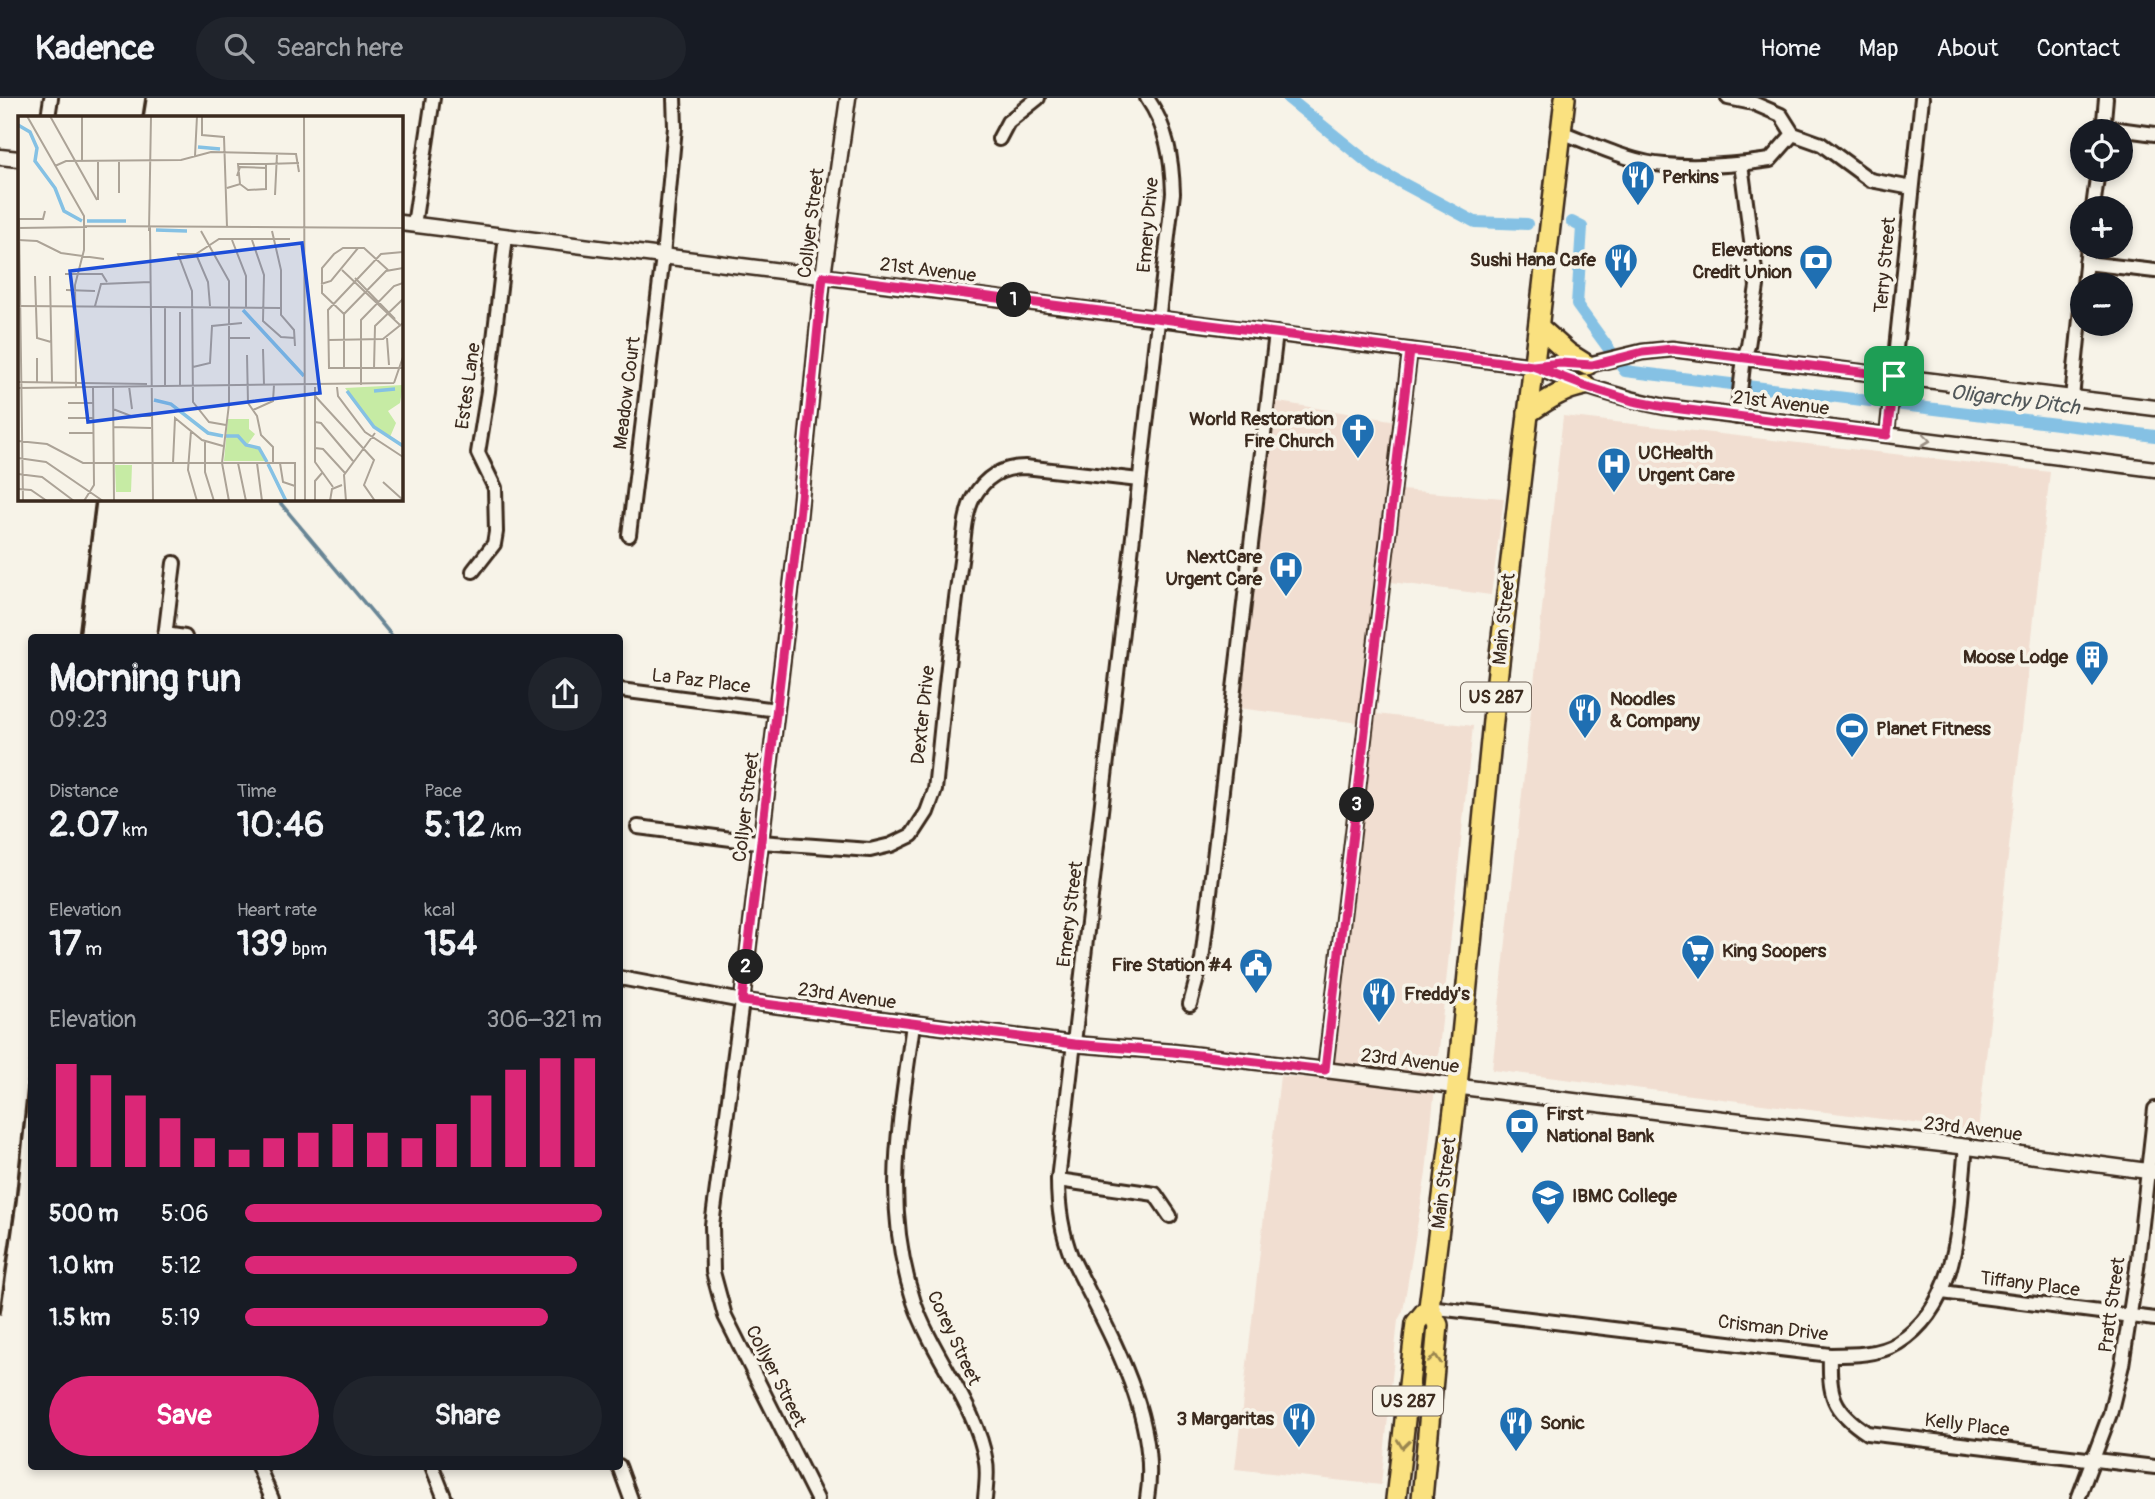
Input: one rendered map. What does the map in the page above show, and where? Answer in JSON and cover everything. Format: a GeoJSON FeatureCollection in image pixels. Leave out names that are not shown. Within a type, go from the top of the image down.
{"type":"FeatureCollection","features":[{"type":"Feature","properties":{"kind":"highway","name":"Main Street"},"geometry":{"type":"LineString","coordinates":[[1396,1499],[1416,1323],[1429,1307],[1457,1086],[1497,680],[1564,98]]}},
{"type":"Feature","properties":{"kind":"highway"},"geometry":{"type":"LineString","coordinates":[[1539,327],[1568,353],[1587,365]]}},
{"type":"Feature","properties":{"kind":"highway"},"geometry":{"type":"LineString","coordinates":[[1528,413],[1560,393],[1573,387],[1585,386]]}},
{"type":"Feature","properties":{"kind":"highway","name":"Main Street"},"geometry":{"type":"LineString","coordinates":[[1422,1499],[1438,1325],[1429,1307]]}},
{"type":"Feature","properties":{"kind":"street"},"geometry":{"type":"LineString","coordinates":[[48,116],[51,98]]}},
{"type":"Feature","properties":{"kind":"street"},"geometry":{"type":"LineString","coordinates":[[408,224],[433,98]]}},
{"type":"Feature","properties":{"kind":"street","name":"Meadow Court"},"geometry":{"type":"LineString","coordinates":[[629,535],[663,256],[675,127],[674,98]]}},
{"type":"Feature","properties":{"kind":"street","name":"Collyer Street"},"geometry":{"type":"LineString","coordinates":[[817,1499],[724,1316],[713,1272],[712,1225],[762,841],[797,538],[823,276],[848,98]]}},
{"type":"Feature","properties":{"kind":"street"},"geometry":{"type":"LineString","coordinates":[[999,139],[1008,122],[1038,98]]}},
{"type":"Feature","properties":{"kind":"street","name":"Emery Drive"},"geometry":{"type":"LineString","coordinates":[[1147,98],[1163,128],[1172,165],[1173,193],[1158,318]]}},
{"type":"Feature","properties":{"kind":"street"},"geometry":{"type":"LineString","coordinates":[[1728,98],[1754,100],[1781,115],[1793,134],[1821,144],[1870,180],[1912,188]]}},
{"type":"Feature","properties":{"kind":"street","name":"Terry Street"},"geometry":{"type":"LineString","coordinates":[[1887,435],[1922,98]]}},
{"type":"Feature","properties":{"kind":"street"},"geometry":{"type":"LineString","coordinates":[[2104,119],[2106,98]]}},
{"type":"Feature","properties":{"kind":"street"},"geometry":{"type":"LineString","coordinates":[[1561,132],[1615,153],[1664,165],[1741,164],[1770,160],[1793,134]]}},
{"type":"Feature","properties":{"kind":"street"},"geometry":{"type":"LineString","coordinates":[[2133,132],[2155,134]]}},
{"type":"Feature","properties":{"kind":"street"},"geometry":{"type":"LineString","coordinates":[[0,157],[18,159]]}},
{"type":"Feature","properties":{"kind":"street"},"geometry":{"type":"LineString","coordinates":[[1737,417],[1757,286],[1741,164]]}},
{"type":"Feature","properties":{"kind":"street","name":"21st Avenue"},"geometry":{"type":"LineString","coordinates":[[408,224],[1533,366],[1560,363],[1587,365],[1626,355],[1672,349],[2155,408]]}},
{"type":"Feature","properties":{"kind":"street","name":"Estes Lane"},"geometry":{"type":"LineString","coordinates":[[473,571],[494,544],[496,532],[495,488],[478,453],[506,236]]}},
{"type":"Feature","properties":{"kind":"street"},"geometry":{"type":"LineString","coordinates":[[2085,273],[2086,259]]}},
{"type":"Feature","properties":{"kind":"street"},"geometry":{"type":"LineString","coordinates":[[2086,263],[2155,271]]}},
{"type":"Feature","properties":{"kind":"street","name":"Emery Street"},"geometry":{"type":"LineString","coordinates":[[1147,1499],[1148,1450],[1138,1402],[1064,1236],[1058,1208],[1058,1180],[1158,318]]}},
{"type":"Feature","properties":{"kind":"street"},"geometry":{"type":"LineString","coordinates":[[1190,1004],[1202,960],[1276,333]]}},
{"type":"Feature","properties":{"kind":"street"},"geometry":{"type":"LineString","coordinates":[[2072,398],[2078,336]]}},
{"type":"Feature","properties":{"kind":"street"},"geometry":{"type":"LineString","coordinates":[[1325,1070],[1410,351]]}},
{"type":"Feature","properties":{"kind":"street","name":"21st Avenue"},"geometry":{"type":"LineString","coordinates":[[1533,366],[1633,401],[1665,407],[2155,469]]}},
{"type":"Feature","properties":{"kind":"street","name":"Dexter Drive"},"geometry":{"type":"LineString","coordinates":[[638,827],[870,850],[891,845],[912,835],[927,811],[934,790],[972,500],[984,482],[996,472],[1010,467],[1139,480]]}},
{"type":"Feature","properties":{"kind":"street"},"geometry":{"type":"LineString","coordinates":[[165,634],[174,563]]}},
{"type":"Feature","properties":{"kind":"street","name":"La Paz Place"},"geometry":{"type":"LineString","coordinates":[[623,690],[777,710]]}},
{"type":"Feature","properties":{"kind":"street","name":"23rd Avenue"},"geometry":{"type":"LineString","coordinates":[[623,979],[742,1001],[914,1024],[1325,1070],[1966,1147],[2151,1172]]}},
{"type":"Feature","properties":{"kind":"street","name":"Corey Street"},"geometry":{"type":"LineString","coordinates":[[914,1024],[895,1164],[895,1202],[900,1248],[915,1305],[980,1437],[986,1463],[985,1499]]}},
{"type":"Feature","properties":{"kind":"street","name":"Pratt Street"},"geometry":{"type":"LineString","coordinates":[[2078,1499],[2110,1414],[2123,1365],[2151,1172],[2155,1109]]}},
{"type":"Feature","properties":{"kind":"street","name":"Crisman Drive"},"geometry":{"type":"LineString","coordinates":[[1429,1307],[1830,1355],[1858,1355],[1898,1343],[1919,1325],[1942,1292],[1952,1266],[1966,1147]]}},
{"type":"Feature","properties":{"kind":"street"},"geometry":{"type":"LineString","coordinates":[[1058,1180],[1155,1194],[1170,1216]]}},
{"type":"Feature","properties":{"kind":"street","name":"Tiffany Place"},"geometry":{"type":"LineString","coordinates":[[1942,1292],[2155,1320]]}},
{"type":"Feature","properties":{"kind":"street","name":"Kelly Place"},"geometry":{"type":"LineString","coordinates":[[1830,1355],[1830,1375],[1837,1407],[1850,1422],[1867,1433],[2155,1467]]}},
{"type":"Feature","properties":{"kind":"street"},"geometry":{"type":"LineString","coordinates":[[260,1470],[272,1499]]}},
{"type":"Feature","properties":{"kind":"street"},"geometry":{"type":"LineString","coordinates":[[434,1470],[445,1499]]}},
{"type":"Feature","properties":{"kind":"street"},"geometry":{"type":"LineString","coordinates":[[620,1470],[631,1499]]}},
{"type":"Feature","properties":{"kind":"shaded area"},"geometry":{"type":"Polygon","coordinates":[[[1272,401],[1397,421],[1388,489],[1504,498],[1491,595],[1391,582],[1377,714],[1473,726],[1426,1173],[1403,1311],[1398,1320],[1381,1485],[1235,1469],[1280,1076],[1316,1079],[1360,723],[1238,708],[1272,401]]]}},
{"type":"Feature","properties":{"kind":"shaded area"},"geometry":{"type":"Polygon","coordinates":[[[1563,416],[2050,472],[1978,1131],[1492,1070],[1563,416]]]}},
{"type":"Feature","properties":{"kind":"waterway","name":"Oligarchy Ditch"},"geometry":{"type":"LineString","coordinates":[[1288,98],[1376,169],[1475,222],[1527,224]]}},
{"type":"Feature","properties":{"kind":"waterway","name":"Oligarchy Ditch"},"geometry":{"type":"LineString","coordinates":[[1572,222],[1582,227],[1577,305],[1625,371],[2155,436]]}},
{"type":"Feature","properties":{"kind":"waterway"},"geometry":{"type":"LineString","coordinates":[[278,500],[390,634]]}},
{"type":"Feature","properties":{"kind":"railway"},"geometry":{"type":"LineString","coordinates":[[143,116],[146,98]]}},
{"type":"Feature","properties":{"kind":"railway"},"geometry":{"type":"LineString","coordinates":[[79,634],[96,500]]}},
{"type":"Feature","properties":{"kind":"railway"},"geometry":{"type":"LineString","coordinates":[[0,1313],[16,1201],[28,1087]]}},
{"type":"Feature","properties":{"kind":"place","name":"Perkins"},"geometry":{"type":"Point","coordinates":[1638,207]}},
{"type":"Feature","properties":{"kind":"place","name":"Sushi Hana Cafe"},"geometry":{"type":"Point","coordinates":[1621,290]}},
{"type":"Feature","properties":{"kind":"place","name":"Elevations Credit Union"},"geometry":{"type":"Point","coordinates":[1816,291]}},
{"type":"Feature","properties":{"kind":"place","name":"World Restoration Fire Church"},"geometry":{"type":"Point","coordinates":[1358,460]}},
{"type":"Feature","properties":{"kind":"place","name":"UCHealth Urgent Care"},"geometry":{"type":"Point","coordinates":[1614,494]}},
{"type":"Feature","properties":{"kind":"place","name":"NextCare Urgent Care"},"geometry":{"type":"Point","coordinates":[1286,598]}},
{"type":"Feature","properties":{"kind":"place","name":"Moose Lodge"},"geometry":{"type":"Point","coordinates":[2092,687]}},
{"type":"Feature","properties":{"kind":"place","name":"Noodles & Company"},"geometry":{"type":"Point","coordinates":[1585,740]}},
{"type":"Feature","properties":{"kind":"place","name":"Planet Fitness"},"geometry":{"type":"Point","coordinates":[1852,759]}},
{"type":"Feature","properties":{"kind":"place","name":"King Soopers"},"geometry":{"type":"Point","coordinates":[1698,981]}},
{"type":"Feature","properties":{"kind":"place","name":"Fire Station #4"},"geometry":{"type":"Point","coordinates":[1256,995]}},
{"type":"Feature","properties":{"kind":"place","name":"Freddy's"},"geometry":{"type":"Point","coordinates":[1379,1024]}},
{"type":"Feature","properties":{"kind":"place","name":"First National Bank"},"geometry":{"type":"Point","coordinates":[1522,1155]}},
{"type":"Feature","properties":{"kind":"place","name":"IBMC College"},"geometry":{"type":"Point","coordinates":[1548,1226]}},
{"type":"Feature","properties":{"kind":"place","name":"3 Margaritas"},"geometry":{"type":"Point","coordinates":[1299,1449]}},
{"type":"Feature","properties":{"kind":"place","name":"Sonic"},"geometry":{"type":"Point","coordinates":[1516,1453]}},
{"type":"Feature","properties":{"kind":"route"},"geometry":{"type":"LineString","coordinates":[[1894,376],[1672,349],[1643,352],[1592,365],[1560,363],[1533,366],[823,276],[797,538],[742,1001],[1074,1044],[1173,1052],[1325,1070],[1410,351],[1533,366],[1633,401],[1665,407],[1887,435],[1894,376]]}}]}
